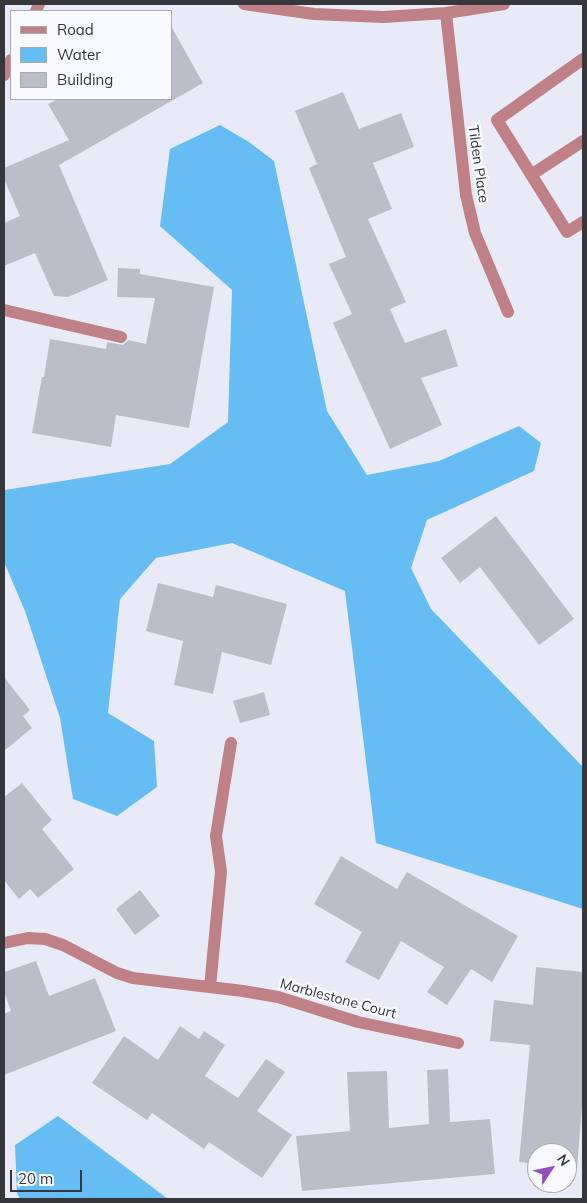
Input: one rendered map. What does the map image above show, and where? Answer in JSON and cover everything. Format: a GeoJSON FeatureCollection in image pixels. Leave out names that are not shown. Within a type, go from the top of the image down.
{"type":"FeatureCollection","features":[{"type":"Feature","properties":{"kind":"street"},"geometry":{"type":"LineString","coordinates":[[244,4],[314,14],[383,16],[446,13],[504,4]]}},
{"type":"Feature","properties":{"kind":"street","name":"Tilden Place"},"geometry":{"type":"LineString","coordinates":[[446,13],[466,195],[475,233],[508,312]]}},
{"type":"Feature","properties":{"kind":"street"},"geometry":{"type":"LineString","coordinates":[[583,59],[582,62],[497,120],[567,232],[583,222]]}},
{"type":"Feature","properties":{"kind":"street"},"geometry":{"type":"LineString","coordinates":[[4,75],[10,62]]}},
{"type":"Feature","properties":{"kind":"street"},"geometry":{"type":"LineString","coordinates":[[531,175],[583,141]]}},
{"type":"Feature","properties":{"kind":"street"},"geometry":{"type":"LineString","coordinates":[[4,310],[121,337]]}},
{"type":"Feature","properties":{"kind":"street"},"geometry":{"type":"LineString","coordinates":[[210,987],[221,872],[216,836],[231,743]]}},
{"type":"Feature","properties":{"kind":"street","name":"Marblestone Court"},"geometry":{"type":"LineString","coordinates":[[4,943],[28,938],[46,939],[63,945],[117,973],[133,978],[278,997],[358,1022],[458,1043]]}},
{"type":"Feature","properties":{"kind":"water"},"geometry":{"type":"Polygon","coordinates":[[[220,125],[249,142],[274,161],[327,411],[367,475],[439,461],[519,426],[541,443],[534,471],[427,520],[411,568],[431,609],[583,767],[583,909],[376,843],[345,591],[232,543],[156,558],[120,599],[108,713],[154,741],[157,787],[117,816],[73,799],[60,718],[25,611],[4,562],[4,491],[170,464],[228,422],[232,290],[160,226],[170,149],[220,125]]]}},
{"type":"Feature","properties":{"kind":"water"},"geometry":{"type":"Polygon","coordinates":[[[58,1116],[168,1199],[20,1199],[17,1193],[15,1145],[58,1116]]]}},
{"type":"Feature","properties":{"kind":"building"},"geometry":{"type":"Polygon","coordinates":[[[172,28],[203,83],[59,165],[108,280],[68,297],[54,296],[35,253],[4,266],[4,223],[20,216],[4,179],[4,168],[69,140],[48,104],[56,100],[172,100],[172,28]]]}},
{"type":"Feature","properties":{"kind":"building"},"geometry":{"type":"Polygon","coordinates":[[[343,92],[359,129],[401,113],[414,147],[373,163],[392,209],[368,219],[406,302],[390,309],[405,343],[446,329],[458,366],[421,378],[442,425],[390,449],[333,323],[352,314],[329,264],[346,257],[309,168],[317,164],[295,111],[343,92]]]}},
{"type":"Feature","properties":{"kind":"building"},"geometry":{"type":"Polygon","coordinates":[[[118,268],[140,269],[140,274],[214,287],[189,428],[116,415],[111,447],[32,433],[50,339],[106,349],[107,342],[123,345],[128,340],[146,344],[155,298],[117,297],[118,268]]]}},
{"type":"Feature","properties":{"kind":"building"},"geometry":{"type":"Polygon","coordinates":[[[496,516],[574,619],[539,645],[480,567],[460,583],[441,558],[496,516]]]}},
{"type":"Feature","properties":{"kind":"building"},"geometry":{"type":"Polygon","coordinates":[[[158,583],[213,597],[216,585],[287,604],[271,665],[222,652],[213,694],[174,685],[183,641],[146,631],[158,583]]]}},
{"type":"Feature","properties":{"kind":"building"},"geometry":{"type":"Polygon","coordinates":[[[4,677],[30,710],[23,716],[32,728],[4,751],[4,677]]]}},
{"type":"Feature","properties":{"kind":"building"},"geometry":{"type":"Polygon","coordinates":[[[264,692],[270,715],[240,723],[233,701],[264,692]]]}},
{"type":"Feature","properties":{"kind":"building"},"geometry":{"type":"Polygon","coordinates":[[[22,783],[52,820],[42,829],[74,869],[38,898],[30,889],[19,899],[4,880],[4,797],[22,783]]]}},
{"type":"Feature","properties":{"kind":"building"},"geometry":{"type":"Polygon","coordinates":[[[341,856],[397,889],[407,872],[518,936],[492,982],[471,969],[447,1005],[427,992],[444,967],[401,941],[379,980],[345,962],[362,932],[314,904],[341,856]]]}},
{"type":"Feature","properties":{"kind":"building"},"geometry":{"type":"Polygon","coordinates":[[[140,890],[160,916],[135,935],[116,909],[140,890]]]}},
{"type":"Feature","properties":{"kind":"building"},"geometry":{"type":"Polygon","coordinates":[[[36,961],[49,996],[95,978],[116,1031],[4,1075],[4,1014],[11,1011],[4,991],[4,972],[36,961]]]}},
{"type":"Feature","properties":{"kind":"building"},"geometry":{"type":"Polygon","coordinates":[[[536,967],[583,972],[583,1094],[577,1168],[577,1143],[527,1143],[527,1163],[519,1162],[530,1045],[490,1041],[494,1000],[533,1005],[536,967]]]}},
{"type":"Feature","properties":{"kind":"building"},"geometry":{"type":"Polygon","coordinates":[[[180,1026],[199,1039],[204,1031],[225,1045],[205,1076],[238,1098],[266,1059],[285,1072],[257,1111],[292,1135],[262,1178],[209,1142],[204,1149],[152,1113],[147,1120],[92,1083],[124,1036],[158,1060],[180,1026]]]}},
{"type":"Feature","properties":{"kind":"building"},"geometry":{"type":"Polygon","coordinates":[[[448,1069],[450,1122],[490,1119],[495,1174],[302,1191],[296,1136],[350,1131],[347,1072],[387,1071],[389,1128],[429,1124],[427,1070],[448,1069]]]}}]}
